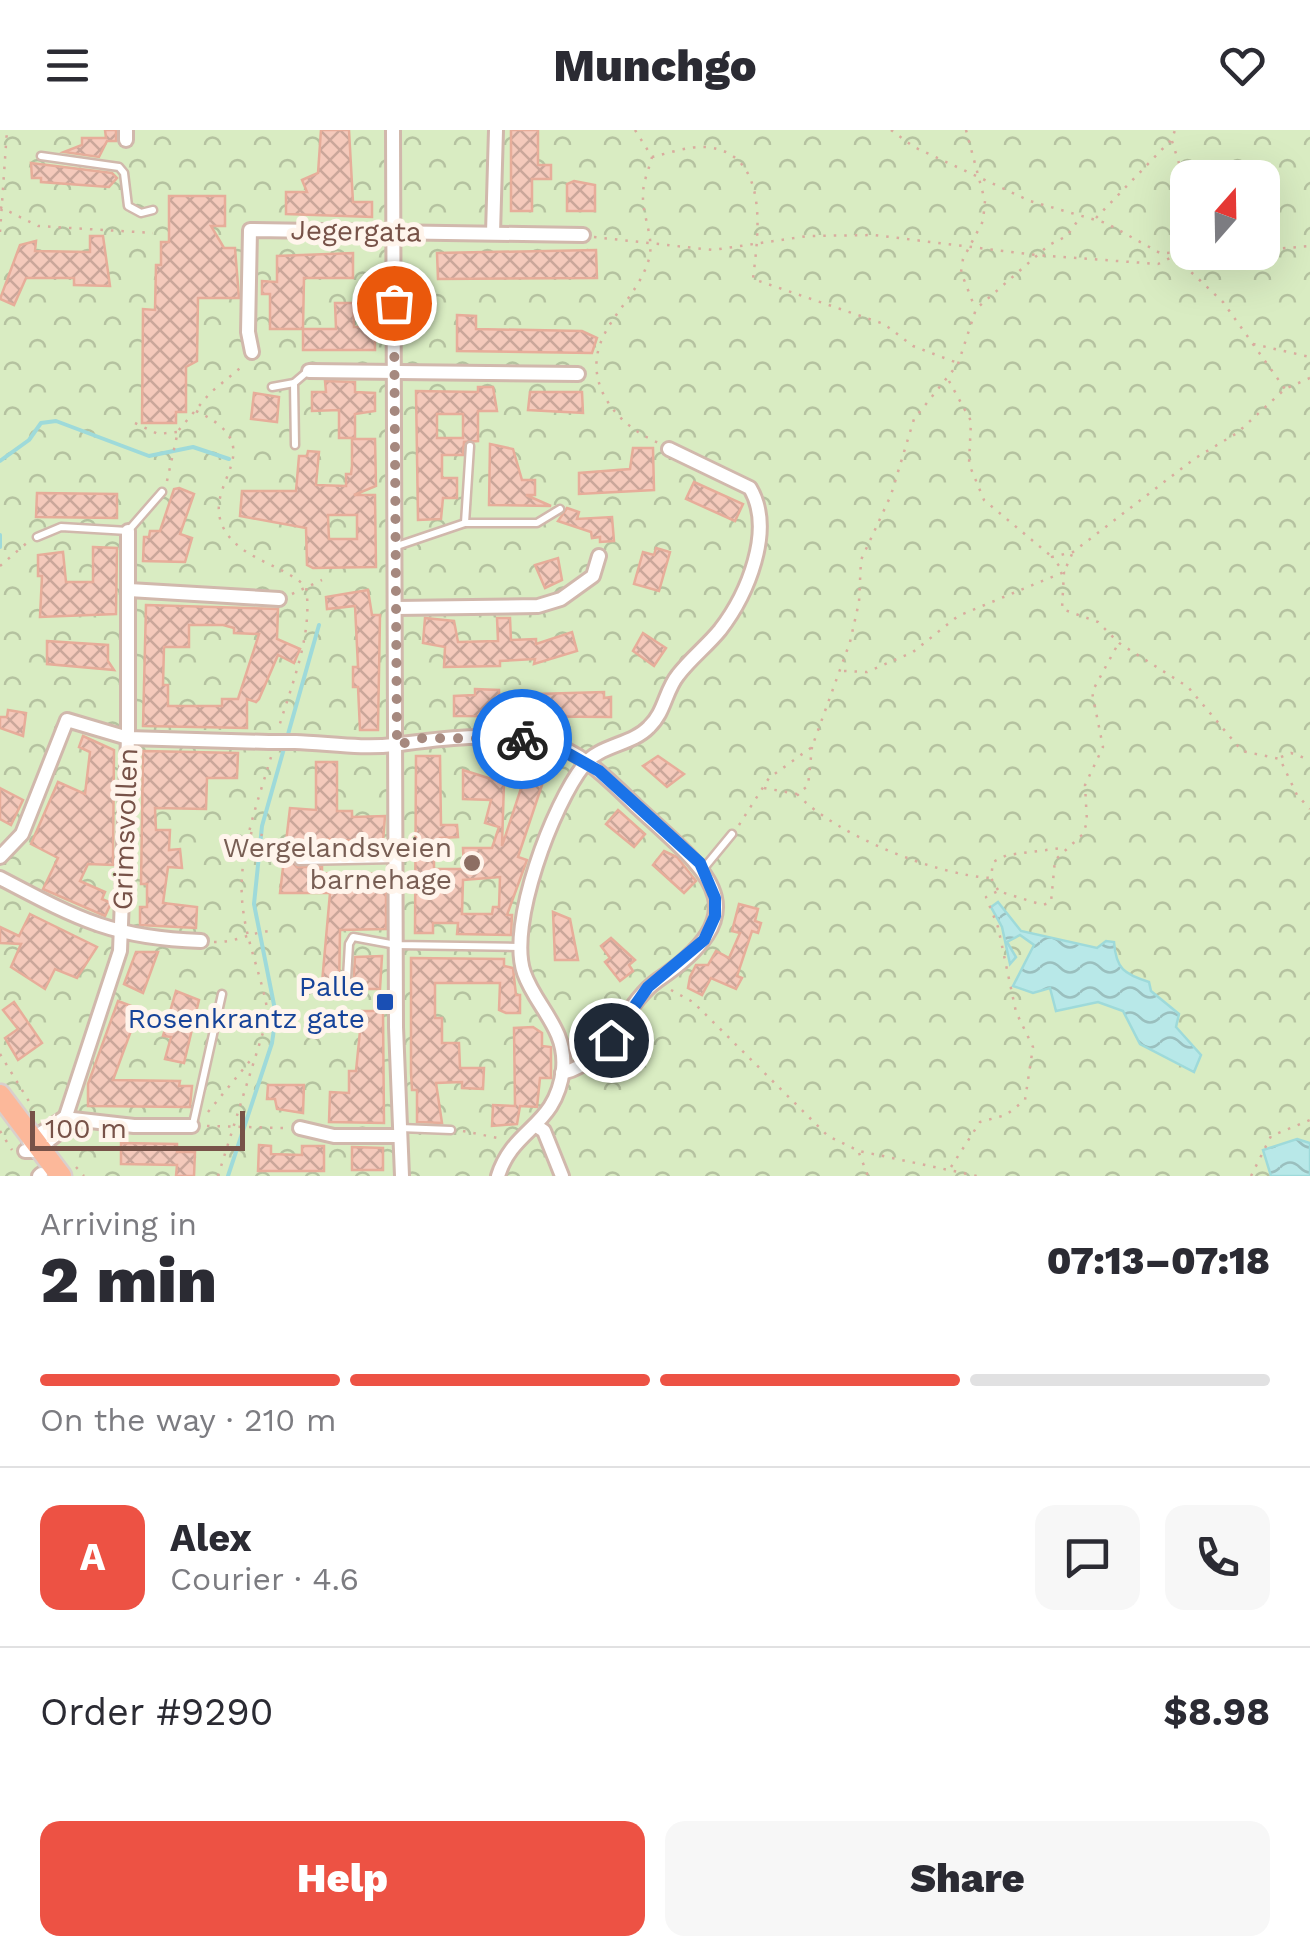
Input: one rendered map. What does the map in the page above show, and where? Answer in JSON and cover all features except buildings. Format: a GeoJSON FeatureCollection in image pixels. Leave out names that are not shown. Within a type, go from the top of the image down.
{"type":"FeatureCollection","features":[{"type":"Feature","properties":{"kind":"highway"},"geometry":{"type":"LineString","coordinates":[[0,1095],[34,1140],[46,1175]]}},
{"type":"Feature","properties":{"kind":"highway"},"geometry":{"type":"LineString","coordinates":[[0,1116],[34,1140]]}},
{"type":"Feature","properties":{"kind":"street"},"geometry":{"type":"LineString","coordinates":[[393,130],[396,945],[402,1176]]}},
{"type":"Feature","properties":{"kind":"street"},"geometry":{"type":"LineString","coordinates":[[493,233],[496,130]]}},
{"type":"Feature","properties":{"kind":"street","name":"Jegergata"},"geometry":{"type":"LineString","coordinates":[[252,352],[248,332],[250,230],[583,235]]}},
{"type":"Feature","properties":{"kind":"street"},"geometry":{"type":"LineString","coordinates":[[309,370],[578,374]]}},
{"type":"Feature","properties":{"kind":"street"},"geometry":{"type":"LineString","coordinates":[[498,1176],[512,1146],[538,1127],[562,1073],[558,1037],[550,1016],[533,994],[518,947],[527,898],[552,826],[585,763],[639,735],[657,718],[677,676],[736,607],[758,547],[758,512],[750,488],[669,449]]}},
{"type":"Feature","properties":{"kind":"street","name":"Grimsvollen"},"geometry":{"type":"LineString","coordinates":[[34,1140],[54,1139],[64,1118],[118,962],[128,738],[128,531]]}},
{"type":"Feature","properties":{"kind":"street"},"geometry":{"type":"LineString","coordinates":[[396,608],[550,604],[593,576],[599,556]]}},
{"type":"Feature","properties":{"kind":"street"},"geometry":{"type":"LineString","coordinates":[[128,590],[279,598]]}},
{"type":"Feature","properties":{"kind":"street"},"geometry":{"type":"LineString","coordinates":[[0,857],[22,834],[67,720],[128,738],[397,745],[423,738],[528,739],[551,744],[585,763],[704,868],[715,898],[710,930],[693,953],[658,980],[593,1060],[562,1073]]}},
{"type":"Feature","properties":{"kind":"street"},"geometry":{"type":"LineString","coordinates":[[0,878],[101,929],[201,942]]}},
{"type":"Feature","properties":{"kind":"street"},"geometry":{"type":"LineString","coordinates":[[64,1118],[134,1126],[192,1126]]}},
{"type":"Feature","properties":{"kind":"street"},"geometry":{"type":"LineString","coordinates":[[538,1127],[544,1132],[562,1176]]}},
{"type":"Feature","properties":{"kind":"street"},"geometry":{"type":"LineString","coordinates":[[300,1128],[334,1136],[399,1132]]}},
{"type":"Feature","properties":{"kind":"lane"},"geometry":{"type":"LineString","coordinates":[[41,156],[119,166],[128,206],[142,213],[154,210]]}},
{"type":"Feature","properties":{"kind":"lane"},"geometry":{"type":"LineString","coordinates":[[272,387],[294,383],[309,370]]}},
{"type":"Feature","properties":{"kind":"lane"},"geometry":{"type":"LineString","coordinates":[[294,383],[295,445]]}},
{"type":"Feature","properties":{"kind":"lane"},"geometry":{"type":"LineString","coordinates":[[464,523],[470,446]]}},
{"type":"Feature","properties":{"kind":"lane"},"geometry":{"type":"LineString","coordinates":[[37,537],[62,527],[128,531],[162,492]]}},
{"type":"Feature","properties":{"kind":"lane"},"geometry":{"type":"LineString","coordinates":[[396,547],[464,523],[537,523],[560,508]]}},
{"type":"Feature","properties":{"kind":"lane"},"geometry":{"type":"LineString","coordinates":[[704,868],[732,834]]}},
{"type":"Feature","properties":{"kind":"lane"},"geometry":{"type":"LineString","coordinates":[[299,862],[396,859]]}},
{"type":"Feature","properties":{"kind":"lane"},"geometry":{"type":"LineString","coordinates":[[346,995],[349,944],[354,937],[396,945],[518,947]]}},
{"type":"Feature","properties":{"kind":"lane"},"geometry":{"type":"LineString","coordinates":[[192,1126],[222,994]]}},
{"type":"Feature","properties":{"kind":"lane"},"geometry":{"type":"LineString","coordinates":[[399,1132],[451,1130]]}},
{"type":"Feature","properties":{"kind":"path"},"geometry":{"type":"LineString","coordinates":[[0,232],[7,130]]}},
{"type":"Feature","properties":{"kind":"path"},"geometry":{"type":"LineString","coordinates":[[635,130],[652,157],[642,191],[652,244],[638,285],[602,338],[598,364],[606,405],[623,423],[669,449]]}},
{"type":"Feature","properties":{"kind":"path"},"geometry":{"type":"LineString","coordinates":[[891,130],[914,147],[1030,201],[1095,219],[1170,255]]}},
{"type":"Feature","properties":{"kind":"path"},"geometry":{"type":"LineString","coordinates":[[966,130],[985,202],[983,221],[962,272],[976,309]]}},
{"type":"Feature","properties":{"kind":"path"},"geometry":{"type":"LineString","coordinates":[[1095,219],[1172,140],[1175,130]]}},
{"type":"Feature","properties":{"kind":"path"},"geometry":{"type":"LineString","coordinates":[[1172,140],[1178,160]]}},
{"type":"Feature","properties":{"kind":"path"},"geometry":{"type":"LineString","coordinates":[[652,157],[706,148],[741,162],[752,182],[758,212],[753,279],[884,324],[914,346],[958,364]]}},
{"type":"Feature","properties":{"kind":"path"},"geometry":{"type":"LineString","coordinates":[[2,208],[38,226],[153,233]]}},
{"type":"Feature","properties":{"kind":"path"},"geometry":{"type":"LineString","coordinates":[[797,794],[808,786],[817,723],[841,671],[859,602],[861,560],[891,495],[914,419],[958,364],[976,309],[1036,255],[1067,236],[1081,216]]}},
{"type":"Feature","properties":{"kind":"path"},"geometry":{"type":"LineString","coordinates":[[583,235],[714,250],[808,236],[874,235],[1036,255],[1158,264],[1170,258]]}},
{"type":"Feature","properties":{"kind":"path"},"geometry":{"type":"LineString","coordinates":[[1280,248],[1310,246]]}},
{"type":"Feature","properties":{"kind":"path"},"geometry":{"type":"LineString","coordinates":[[1189,270],[1223,302],[1285,389]]}},
{"type":"Feature","properties":{"kind":"path"},"geometry":{"type":"LineString","coordinates":[[1254,344],[1310,357]]}},
{"type":"Feature","properties":{"kind":"path"},"geometry":{"type":"LineString","coordinates":[[162,492],[174,459],[178,431],[252,352]]}},
{"type":"Feature","properties":{"kind":"path"},"geometry":{"type":"LineString","coordinates":[[1052,558],[1073,552],[1194,459],[1237,433],[1256,411],[1285,389],[1310,378]]}},
{"type":"Feature","properties":{"kind":"path"},"geometry":{"type":"LineString","coordinates":[[948,380],[971,420],[968,464],[984,500],[1031,534],[1064,572]]}},
{"type":"Feature","properties":{"kind":"path"},"geometry":{"type":"LineString","coordinates":[[196,411],[222,423],[233,442],[222,510],[223,528],[241,548],[306,587]]}},
{"type":"Feature","properties":{"kind":"path"},"geometry":{"type":"LineString","coordinates":[[135,423],[158,434],[178,431]]}},
{"type":"Feature","properties":{"kind":"path"},"geometry":{"type":"LineString","coordinates":[[0,566],[37,537]]}},
{"type":"Feature","properties":{"kind":"path"},"geometry":{"type":"LineString","coordinates":[[1073,552],[1064,572],[1062,610],[1098,622],[1118,642],[1188,688],[1242,751],[1280,758],[1292,753],[1310,760]]}},
{"type":"Feature","properties":{"kind":"path"},"geometry":{"type":"LineString","coordinates":[[841,671],[867,672],[914,652],[958,616],[1064,572]]}},
{"type":"Feature","properties":{"kind":"path"},"geometry":{"type":"LineString","coordinates":[[279,598],[322,580]]}},
{"type":"Feature","properties":{"kind":"path"},"geometry":{"type":"LineString","coordinates":[[218,1176],[267,1008],[248,933],[242,884],[250,833],[273,742],[306,634],[310,614],[306,587]]}},
{"type":"Feature","properties":{"kind":"path"},"geometry":{"type":"LineString","coordinates":[[1065,847],[1007,855],[993,862],[991,878],[998,891],[1043,906],[1051,902],[1055,860],[1083,834],[1087,822],[1085,785],[1103,746],[1092,692],[1118,642]]}},
{"type":"Feature","properties":{"kind":"path"},"geometry":{"type":"LineString","coordinates":[[732,834],[762,787],[784,764],[812,747]]}},
{"type":"Feature","properties":{"kind":"path"},"geometry":{"type":"LineString","coordinates":[[1280,758],[1297,795],[1310,809]]}},
{"type":"Feature","properties":{"kind":"path"},"geometry":{"type":"LineString","coordinates":[[762,787],[797,794],[846,829],[956,876],[991,878]]}},
{"type":"Feature","properties":{"kind":"path"},"geometry":{"type":"LineString","coordinates":[[250,833],[268,836]]}},
{"type":"Feature","properties":{"kind":"path"},"geometry":{"type":"LineString","coordinates":[[951,1167],[980,1122],[1006,1115],[1025,1100],[1030,1072],[1034,1047],[1016,1012],[998,927],[985,901],[998,891]]}},
{"type":"Feature","properties":{"kind":"path"},"geometry":{"type":"LineString","coordinates":[[201,942],[232,943],[248,933],[270,930]]}},
{"type":"Feature","properties":{"kind":"path"},"geometry":{"type":"LineString","coordinates":[[658,980],[692,1002],[828,1136],[858,1151],[951,1167],[977,1176]]}},
{"type":"Feature","properties":{"kind":"path"},"geometry":{"type":"LineString","coordinates":[[192,1126],[212,1108],[256,1052]]}},
{"type":"Feature","properties":{"kind":"path"},"geometry":{"type":"LineString","coordinates":[[0,1054],[34,1140]]}},
{"type":"Feature","properties":{"kind":"path"},"geometry":{"type":"LineString","coordinates":[[0,1064],[7,1065]]}},
{"type":"Feature","properties":{"kind":"path"},"geometry":{"type":"LineString","coordinates":[[1250,1176],[1271,1136],[1310,1120]]}},
{"type":"Feature","properties":{"kind":"path"},"geometry":{"type":"LineString","coordinates":[[192,1126],[300,1128]]}},
{"type":"Feature","properties":{"kind":"path"},"geometry":{"type":"LineString","coordinates":[[451,1130],[490,1133]]}},
{"type":"Feature","properties":{"kind":"path"},"geometry":{"type":"LineString","coordinates":[[858,1151],[868,1176]]}},
{"type":"Feature","properties":{"kind":"green space"},"geometry":{"type":"Polygon","coordinates":[[[0,130],[1310,130],[1310,1176],[0,1176],[0,130]]]}},
{"type":"Feature","properties":{"kind":"water"},"geometry":{"type":"Polygon","coordinates":[[[998,902],[1021,931],[1097,948],[1106,941],[1114,942],[1123,969],[1149,982],[1151,991],[1179,1014],[1176,1027],[1201,1055],[1194,1072],[1140,1044],[1123,1011],[1098,1002],[1056,1011],[1050,988],[1033,993],[1013,986],[1034,945],[1020,935],[1007,942],[1016,957],[1010,964],[1002,927],[991,907],[998,902]]]}},
{"type":"Feature","properties":{"kind":"water"},"geometry":{"type":"Polygon","coordinates":[[[1297,1139],[1310,1143],[1310,1176],[1271,1176],[1263,1150],[1297,1139]]]}},
{"type":"Feature","properties":{"kind":"waterway"},"geometry":{"type":"LineString","coordinates":[[0,461],[29,440],[41,423],[56,421],[149,456],[193,447],[229,459]]}},
{"type":"Feature","properties":{"kind":"waterway"},"geometry":{"type":"LineString","coordinates":[[0,535],[0,547]]}},
{"type":"Feature","properties":{"kind":"waterway"},"geometry":{"type":"LineString","coordinates":[[228,1176],[272,1043],[276,1015],[254,904],[262,826],[319,625]]}},
{"type":"Feature","properties":{"kind":"way so far"},"geometry":{"type":"LineString","coordinates":[[394,303],[397,745],[423,738],[522,739]]}},
{"type":"Feature","properties":{"kind":"place","name":"Wergelandsveien barnehage"},"geometry":{"type":"Point","coordinates":[472,863]}},
{"type":"Feature","properties":{"kind":"place","name":"Palle Rosenkrantz gate"},"geometry":{"type":"Point","coordinates":[385,1002]}},
{"type":"Feature","properties":{"kind":"route"},"geometry":{"type":"LineString","coordinates":[[522,739],[568,751],[599,771],[700,863],[715,898],[715,916],[704,940],[681,964],[648,987],[611,1040]]}}]}
